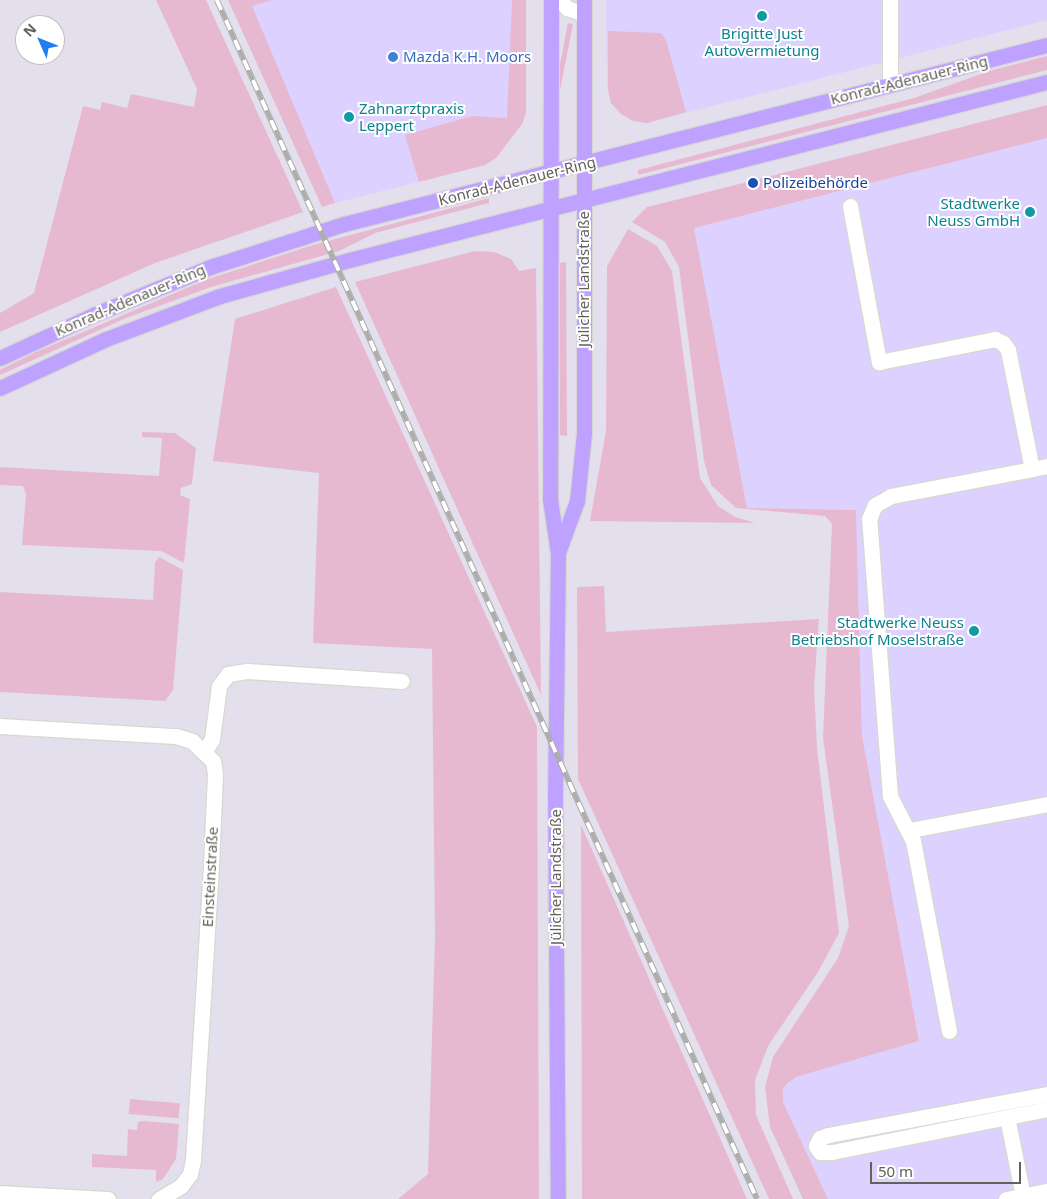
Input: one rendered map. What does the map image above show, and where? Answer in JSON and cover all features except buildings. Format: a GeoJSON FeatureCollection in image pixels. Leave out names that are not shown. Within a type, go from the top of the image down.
{"type":"FeatureCollection","features":[{"type":"Feature","properties":{"kind":"main road","name":"Jülicher Landstraße"},"geometry":{"type":"LineString","coordinates":[[551,0],[550,499],[558,554],[555,793],[558,1199]]}},
{"type":"Feature","properties":{"kind":"main road","name":"Jülicher Landstraße"},"geometry":{"type":"LineString","coordinates":[[558,554],[577,501],[584,433],[584,7]]}},
{"type":"Feature","properties":{"kind":"main road","name":"Konrad-Adenauer-Ring"},"geometry":{"type":"LineString","coordinates":[[0,358],[93,315],[210,267],[344,224],[1047,45]]}},
{"type":"Feature","properties":{"kind":"main road","name":"Konrad-Adenauer-Ring"},"geometry":{"type":"LineString","coordinates":[[0,388],[106,339],[220,296],[584,200],[1047,82]]}},
{"type":"Feature","properties":{"kind":"street"},"geometry":{"type":"LineString","coordinates":[[560,0],[566,8],[584,7]]}},
{"type":"Feature","properties":{"kind":"street"},"geometry":{"type":"LineString","coordinates":[[890,0],[890,85]]}},
{"type":"Feature","properties":{"kind":"street"},"geometry":{"type":"LineString","coordinates":[[850,206],[880,362],[995,339],[1003,343],[1008,350],[1040,467],[882,499],[871,511],[868,528],[890,796],[910,830],[949,1031]]}},
{"type":"Feature","properties":{"kind":"street"},"geometry":{"type":"LineString","coordinates":[[0,726],[176,736],[192,741],[205,751],[212,739],[219,686],[228,674],[247,670],[402,681]]}},
{"type":"Feature","properties":{"kind":"street","name":"Einsteinstraße"},"geometry":{"type":"LineString","coordinates":[[159,1199],[181,1186],[190,1174],[193,1160],[215,774],[213,761],[205,751]]}},
{"type":"Feature","properties":{"kind":"street"},"geometry":{"type":"LineString","coordinates":[[910,830],[1047,804]]}},
{"type":"Feature","properties":{"kind":"street"},"geometry":{"type":"LineString","coordinates":[[1047,1094],[828,1135],[820,1138],[816,1146],[820,1152],[832,1152],[1047,1109]]}},
{"type":"Feature","properties":{"kind":"street"},"geometry":{"type":"LineString","coordinates":[[1007,1117],[1023,1196]]}},
{"type":"Feature","properties":{"kind":"street"},"geometry":{"type":"LineString","coordinates":[[1006,1199],[1047,1191]]}},
{"type":"Feature","properties":{"kind":"street"},"geometry":{"type":"LineString","coordinates":[[0,1193],[108,1199]]}},
{"type":"Feature","properties":{"kind":"shaded area"},"geometry":{"type":"Polygon","coordinates":[[[156,0],[206,0],[303,212],[155,263],[0,332],[0,313],[34,293],[83,106],[100,110],[102,102],[127,108],[131,94],[194,107],[197,89],[156,0]]]}},
{"type":"Feature","properties":{"kind":"shaded area"},"geometry":{"type":"Polygon","coordinates":[[[228,0],[272,0],[252,6],[335,203],[322,207],[228,0]]]}},
{"type":"Feature","properties":{"kind":"shaded area"},"geometry":{"type":"Polygon","coordinates":[[[272,0],[526,0],[526,113],[522,124],[496,158],[485,165],[335,203],[251,6],[272,0]]]}},
{"type":"Feature","properties":{"kind":"shaded area"},"geometry":{"type":"Polygon","coordinates":[[[512,0],[526,0],[526,113],[522,124],[496,158],[485,165],[419,182],[405,135],[472,116],[507,118],[512,0]]]}},
{"type":"Feature","properties":{"kind":"shaded area"},"geometry":{"type":"Polygon","coordinates":[[[606,0],[1047,0],[1047,20],[647,123],[633,121],[611,103],[607,89],[606,0]]]}},
{"type":"Feature","properties":{"kind":"shaded area"},"geometry":{"type":"Polygon","coordinates":[[[568,23],[573,24],[557,107],[552,106],[568,23]]]}},
{"type":"Feature","properties":{"kind":"shaded area"},"geometry":{"type":"Polygon","coordinates":[[[608,31],[661,33],[666,40],[686,112],[647,123],[633,121],[621,114],[611,103],[608,89],[608,31]]]}},
{"type":"Feature","properties":{"kind":"shaded area"},"geometry":{"type":"Polygon","coordinates":[[[1047,56],[1047,70],[638,175],[638,170],[914,98],[989,71],[1047,56]]]}},
{"type":"Feature","properties":{"kind":"shaded area"},"geometry":{"type":"Polygon","coordinates":[[[1047,105],[1047,138],[694,228],[747,508],[856,510],[862,736],[919,1041],[796,1077],[783,1089],[783,1102],[828,1199],[803,1199],[770,1127],[765,1087],[773,1057],[838,958],[849,926],[823,738],[832,524],[825,516],[736,508],[711,485],[704,461],[679,267],[665,242],[632,222],[647,207],[747,182],[749,186],[760,183],[759,179],[1047,105]]]}},
{"type":"Feature","properties":{"kind":"shaded area"},"geometry":{"type":"Polygon","coordinates":[[[1047,138],[1047,1199],[828,1199],[783,1102],[783,1089],[796,1077],[919,1041],[862,736],[856,510],[747,508],[694,228],[1047,138]]]}},
{"type":"Feature","properties":{"kind":"shaded area"},"geometry":{"type":"Polygon","coordinates":[[[489,198],[489,203],[375,233],[339,251],[211,287],[126,318],[0,375],[0,370],[36,352],[208,279],[313,245],[489,198]]]}},
{"type":"Feature","properties":{"kind":"shaded area"},"geometry":{"type":"Polygon","coordinates":[[[628,229],[657,246],[672,271],[700,478],[718,506],[735,517],[755,523],[590,521],[606,431],[607,266],[628,229]]]}},
{"type":"Feature","properties":{"kind":"shaded area"},"geometry":{"type":"Polygon","coordinates":[[[475,251],[494,252],[511,259],[519,271],[536,268],[541,695],[355,282],[475,251]]]}},
{"type":"Feature","properties":{"kind":"shaded area"},"geometry":{"type":"Polygon","coordinates":[[[566,262],[567,436],[560,435],[560,263],[566,262]]]}},
{"type":"Feature","properties":{"kind":"shaded area"},"geometry":{"type":"Polygon","coordinates":[[[336,287],[537,727],[539,1199],[398,1199],[428,1174],[435,936],[432,649],[313,643],[319,473],[213,461],[235,319],[336,287]]]}},
{"type":"Feature","properties":{"kind":"shaded area"},"geometry":{"type":"Polygon","coordinates":[[[142,432],[175,433],[196,448],[192,484],[181,488],[180,495],[190,499],[184,563],[161,551],[22,545],[26,494],[23,486],[0,485],[0,467],[159,476],[162,438],[142,437],[142,432]]]}},
{"type":"Feature","properties":{"kind":"shaded area"},"geometry":{"type":"Polygon","coordinates":[[[159,557],[183,570],[173,690],[165,701],[0,692],[0,592],[153,600],[155,563],[159,557]]]}},
{"type":"Feature","properties":{"kind":"shaded area"},"geometry":{"type":"Polygon","coordinates":[[[604,586],[606,632],[819,619],[814,687],[817,748],[839,933],[818,972],[768,1046],[755,1080],[756,1115],[793,1199],[769,1199],[578,779],[577,587],[604,586]]]}},
{"type":"Feature","properties":{"kind":"shaded area"},"geometry":{"type":"Polygon","coordinates":[[[581,825],[747,1199],[582,1199],[581,825]]]}},
{"type":"Feature","properties":{"kind":"shaded area"},"geometry":{"type":"Polygon","coordinates":[[[130,1099],[180,1103],[179,1118],[129,1114],[130,1099]]]}},
{"type":"Feature","properties":{"kind":"shaded area"},"geometry":{"type":"Polygon","coordinates":[[[138,1122],[179,1124],[176,1159],[163,1179],[156,1182],[156,1170],[92,1167],[92,1154],[127,1156],[128,1129],[137,1130],[138,1122]]]}},
{"type":"Feature","properties":{"kind":"railway"},"geometry":{"type":"LineString","coordinates":[[217,0],[757,1199]]}},
{"type":"Feature","properties":{"kind":"place","name":"Brigitte Just Autovermietung"},"geometry":{"type":"Point","coordinates":[762,16]}},
{"type":"Feature","properties":{"kind":"place","name":"Mazda K.H. Moors"},"geometry":{"type":"Point","coordinates":[393,57]}},
{"type":"Feature","properties":{"kind":"place","name":"Zahnarztpraxis Leppert"},"geometry":{"type":"Point","coordinates":[349,117]}},
{"type":"Feature","properties":{"kind":"place","name":"Polizeibehörde"},"geometry":{"type":"Point","coordinates":[753,183]}},
{"type":"Feature","properties":{"kind":"place","name":"Stadtwerke Neuss GmbH"},"geometry":{"type":"Point","coordinates":[1030,212]}},
{"type":"Feature","properties":{"kind":"place","name":"Stadtwerke Neuss Betriebshof Moselstraße"},"geometry":{"type":"Point","coordinates":[974,631]}}]}
